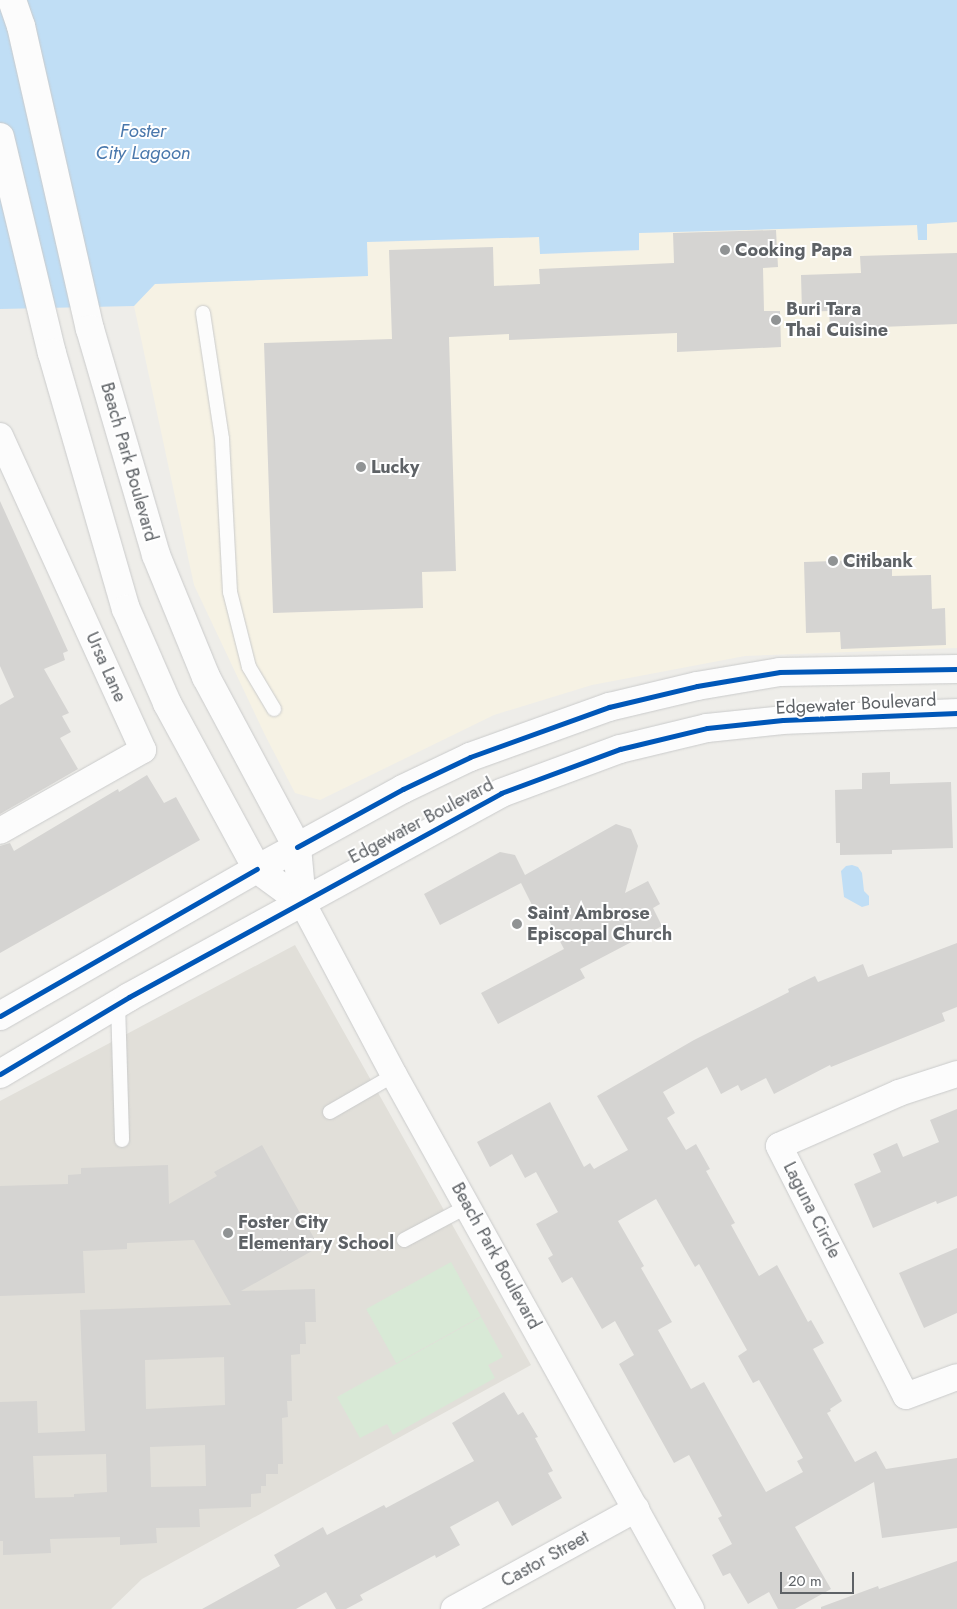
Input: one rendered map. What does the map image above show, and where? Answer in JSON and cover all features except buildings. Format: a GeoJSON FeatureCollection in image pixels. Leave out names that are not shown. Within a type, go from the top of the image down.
{"type":"FeatureCollection","features":[{"type":"Feature","properties":{"kind":"main road","name":"Beach Park Boulevard"},"geometry":{"type":"LineString","coordinates":[[12,0],[21,26],[90,329],[156,555],[206,677],[297,848],[302,902]]}},
{"type":"Feature","properties":{"kind":"main road","name":"Beach Park Boulevard"},"geometry":{"type":"LineString","coordinates":[[0,137],[52,353],[126,608],[167,703],[257,869],[302,902]]}},
{"type":"Feature","properties":{"kind":"main road","name":"Edgewater Boulevard"},"geometry":{"type":"LineString","coordinates":[[0,1016],[257,869],[402,789],[470,757],[609,707],[697,686],[780,672],[957,669]]}},
{"type":"Feature","properties":{"kind":"main road","name":"Edgewater Boulevard"},"geometry":{"type":"LineString","coordinates":[[0,1074],[118,1002],[501,793],[620,748],[707,728],[782,720],[957,713]]}},
{"type":"Feature","properties":{"kind":"street","name":"Ursa Lane"},"geometry":{"type":"LineString","coordinates":[[0,436],[143,750],[0,831]]}},
{"type":"Feature","properties":{"kind":"street","name":"Beach Park Boulevard"},"geometry":{"type":"LineString","coordinates":[[302,902],[394,1075],[691,1609]]}},
{"type":"Feature","properties":{"kind":"street","name":"Laguna Circle"},"geometry":{"type":"LineString","coordinates":[[957,1074],[899,1093],[779,1146],[906,1396],[957,1377]]}},
{"type":"Feature","properties":{"kind":"street","name":"Castor Street"},"geometry":{"type":"LineString","coordinates":[[454,1609],[636,1509]]}},
{"type":"Feature","properties":{"kind":"lane"},"geometry":{"type":"LineString","coordinates":[[203,313],[222,439],[230,592],[249,667],[274,709]]}},
{"type":"Feature","properties":{"kind":"lane"},"geometry":{"type":"LineString","coordinates":[[118,1002],[122,1140]]}},
{"type":"Feature","properties":{"kind":"lane"},"geometry":{"type":"LineString","coordinates":[[330,1112],[394,1075]]}},
{"type":"Feature","properties":{"kind":"lane"},"geometry":{"type":"LineString","coordinates":[[404,1240],[468,1206]]}},
{"type":"Feature","properties":{"kind":"shaded area"},"geometry":{"type":"Polygon","coordinates":[[[957,222],[957,648],[745,656],[592,685],[494,715],[320,800],[295,793],[265,735],[194,585],[134,306],[154,284],[368,276],[367,242],[540,237],[540,254],[639,251],[638,233],[918,225],[919,240],[926,240],[927,224],[957,222]]]}},
{"type":"Feature","properties":{"kind":"shaded area","name":"Foster City Elementary School"},"geometry":{"type":"Polygon","coordinates":[[[295,945],[531,1365],[142,1579],[111,1609],[0,1609],[0,1101],[295,945]]]}},
{"type":"Feature","properties":{"kind":"green space"},"geometry":{"type":"Polygon","coordinates":[[[451,1262],[481,1316],[396,1363],[366,1309],[451,1262]]]}},
{"type":"Feature","properties":{"kind":"green space"},"geometry":{"type":"Polygon","coordinates":[[[481,1317],[503,1357],[488,1365],[495,1378],[393,1435],[387,1424],[360,1438],[337,1397],[481,1317]]]}},
{"type":"Feature","properties":{"kind":"water","name":"Foster City Lagoon"},"geometry":{"type":"Polygon","coordinates":[[[0,0],[957,0],[957,222],[927,224],[927,240],[918,240],[917,225],[639,233],[639,250],[540,254],[539,237],[367,242],[368,276],[155,284],[134,306],[0,309],[0,0]]]}},
{"type":"Feature","properties":{"kind":"water"},"geometry":{"type":"Polygon","coordinates":[[[846,866],[858,867],[862,873],[864,891],[869,896],[869,905],[862,907],[844,897],[841,871],[846,866]]]}},
{"type":"Feature","properties":{"kind":"cycle path"},"geometry":{"type":"LineString","coordinates":[[297,847],[403,789],[470,757],[609,707],[697,686],[780,672],[957,669]]}},
{"type":"Feature","properties":{"kind":"cycle path"},"geometry":{"type":"LineString","coordinates":[[0,1074],[129,997],[501,793],[620,749],[707,728],[783,720],[957,713]]}},
{"type":"Feature","properties":{"kind":"cycle path"},"geometry":{"type":"LineString","coordinates":[[0,1016],[257,869]]}},
{"type":"Feature","properties":{"kind":"place","name":"Cooking Papa"},"geometry":{"type":"Point","coordinates":[725,250]}},
{"type":"Feature","properties":{"kind":"place","name":"Buri Tara Thai Cuisine"},"geometry":{"type":"Point","coordinates":[776,320]}},
{"type":"Feature","properties":{"kind":"place","name":"Lucky"},"geometry":{"type":"Point","coordinates":[361,467]}},
{"type":"Feature","properties":{"kind":"place","name":"Citibank"},"geometry":{"type":"Point","coordinates":[833,561]}},
{"type":"Feature","properties":{"kind":"place","name":"Saint Ambrose Episcopal Church"},"geometry":{"type":"Point","coordinates":[517,924]}},
{"type":"Feature","properties":{"kind":"place","name":"Foster City Elementary School"},"geometry":{"type":"Point","coordinates":[228,1233]}}]}
